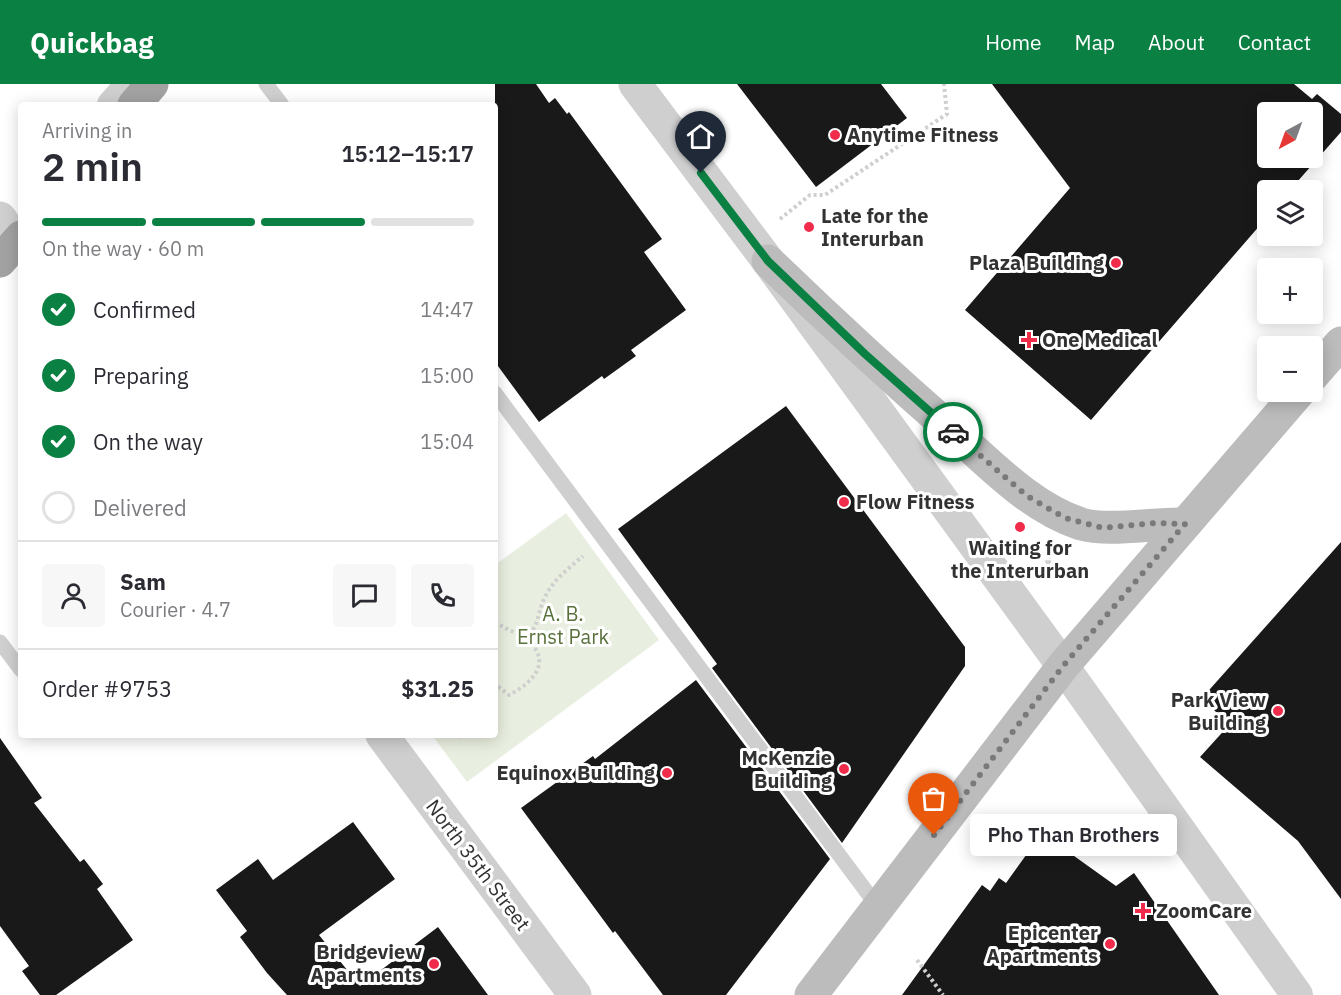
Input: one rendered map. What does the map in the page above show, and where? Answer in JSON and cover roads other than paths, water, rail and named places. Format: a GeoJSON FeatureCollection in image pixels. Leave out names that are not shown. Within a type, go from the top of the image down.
{"type":"FeatureCollection","features":[{"type":"Feature","properties":{"kind":"highway"},"geometry":{"type":"LineString","coordinates":[[137,102],[152,84]]}},
{"type":"Feature","properties":{"kind":"highway"},"geometry":{"type":"LineString","coordinates":[[0,261],[12,229]]}},
{"type":"Feature","properties":{"kind":"main road"},"geometry":{"type":"LineString","coordinates":[[768,261],[865,354],[1027,496],[1065,518],[1082,524],[1103,528],[1140,524],[1175,536]]}},
{"type":"Feature","properties":{"kind":"main road"},"geometry":{"type":"LineString","coordinates":[[1323,363],[1341,343]]}},
{"type":"Feature","properties":{"kind":"main road"},"geometry":{"type":"LineString","coordinates":[[811,995],[1063,666],[1290,402]]}},
{"type":"Feature","properties":{"kind":"street"},"geometry":{"type":"LineString","coordinates":[[116,102],[132,84]]}},
{"type":"Feature","properties":{"kind":"street"},"geometry":{"type":"LineString","coordinates":[[635,84],[768,261],[1063,666],[1297,995]]}},
{"type":"Feature","properties":{"kind":"street","name":"North 35th Street"},"geometry":{"type":"LineString","coordinates":[[384,738],[575,995]]}},
{"type":"Feature","properties":{"kind":"lane"},"geometry":{"type":"LineString","coordinates":[[266,84],[280,102]]}},
{"type":"Feature","properties":{"kind":"lane"},"geometry":{"type":"LineString","coordinates":[[498,397],[878,907]]}},
{"type":"Feature","properties":{"kind":"lane"},"geometry":{"type":"LineString","coordinates":[[0,642],[18,666]]}},
{"type":"Feature","properties":{"kind":"place","name":"Anytime Fitness"},"geometry":{"type":"Point","coordinates":[835,135]}},
{"type":"Feature","properties":{"kind":"place","name":"Late for the Interurban"},"geometry":{"type":"Point","coordinates":[809,227]}},
{"type":"Feature","properties":{"kind":"place","name":"Plaza Building"},"geometry":{"type":"Point","coordinates":[1116,263]}},
{"type":"Feature","properties":{"kind":"place","name":"One Medical"},"geometry":{"type":"Point","coordinates":[1029,340]}},
{"type":"Feature","properties":{"kind":"place","name":"Flow Fitness"},"geometry":{"type":"Point","coordinates":[844,502]}},
{"type":"Feature","properties":{"kind":"place","name":"Waiting for the Interurban"},"geometry":{"type":"Point","coordinates":[1020,527]}},
{"type":"Feature","properties":{"kind":"place","name":"Park View Building"},"geometry":{"type":"Point","coordinates":[1278,711]}},
{"type":"Feature","properties":{"kind":"place","name":"McKenzie Building"},"geometry":{"type":"Point","coordinates":[844,769]}},
{"type":"Feature","properties":{"kind":"place","name":"Equinox Building"},"geometry":{"type":"Point","coordinates":[667,773]}},
{"type":"Feature","properties":{"kind":"place","name":"Pho Than Brothers"},"geometry":{"type":"Point","coordinates":[934,835]}},
{"type":"Feature","properties":{"kind":"place","name":"ZoomCare"},"geometry":{"type":"Point","coordinates":[1143,911]}},
{"type":"Feature","properties":{"kind":"place","name":"Epicenter Apartments"},"geometry":{"type":"Point","coordinates":[1110,944]}},
{"type":"Feature","properties":{"kind":"place","name":"Bridgeview Apartments"},"geometry":{"type":"Point","coordinates":[434,964]}},
{"type":"Feature","properties":{"kind":"park label","name":"A. B. Ernst Park"},"geometry":{"type":"Point","coordinates":[563,626]}}]}
